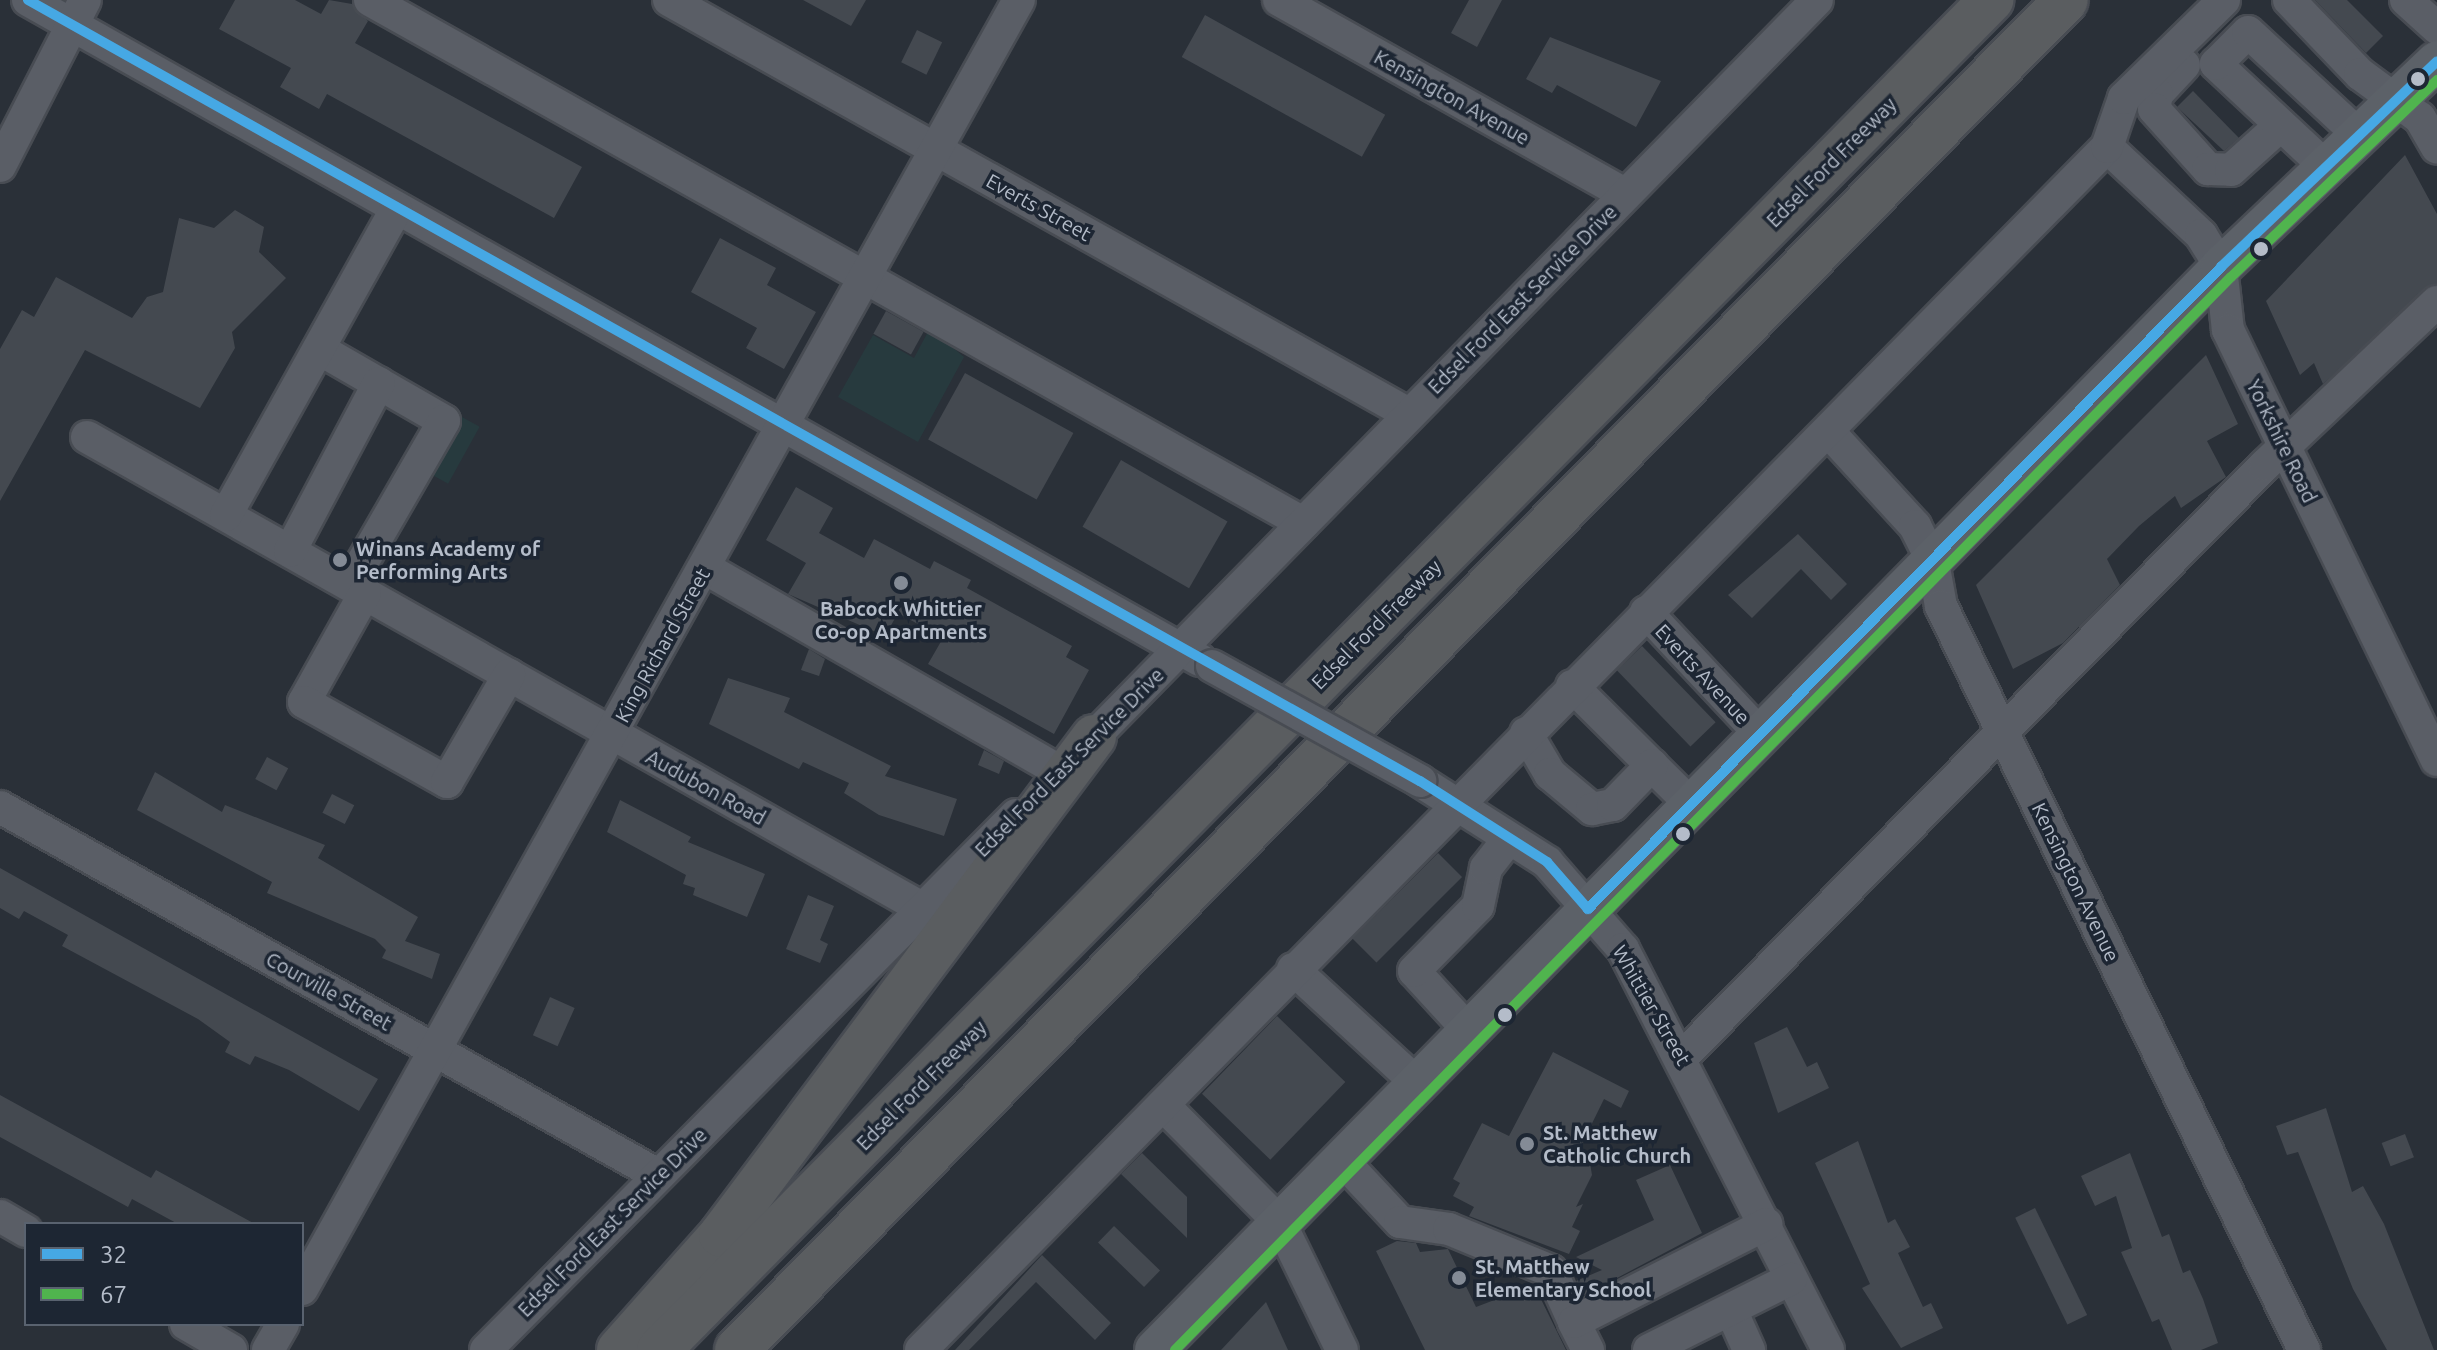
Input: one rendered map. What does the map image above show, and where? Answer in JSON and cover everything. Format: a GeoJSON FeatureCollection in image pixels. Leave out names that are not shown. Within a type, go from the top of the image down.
{"type":"FeatureCollection","features":[{"type":"Feature","properties":{"kind":"highway","name":"Edsel Ford Freeway"},"geometry":{"type":"LineString","coordinates":[[659,1350],[1991,0]]}},
{"type":"Feature","properties":{"kind":"highway"},"geometry":{"type":"LineString","coordinates":[[737,1350],[2066,0]]}},
{"type":"Feature","properties":{"kind":"highway"},"geometry":{"type":"LineString","coordinates":[[619,1350],[721,1235],[1094,737]]}},
{"type":"Feature","properties":{"kind":"main road"},"geometry":{"type":"LineString","coordinates":[[1155,1350],[2221,267],[2437,61]]}},
{"type":"Feature","properties":{"kind":"street","name":"Whittier Street"},"geometry":{"type":"LineString","coordinates":[[28,0],[79,13],[396,209],[1420,781],[1547,862],[1623,949],[1682,1057],[1828,1350]]}},
{"type":"Feature","properties":{"kind":"street"},"geometry":{"type":"LineString","coordinates":[[370,0],[1303,523]]}},
{"type":"Feature","properties":{"kind":"street","name":"Everts Street"},"geometry":{"type":"LineString","coordinates":[[669,0],[1409,414]]}},
{"type":"Feature","properties":{"kind":"street","name":"King Richard Street"},"geometry":{"type":"LineString","coordinates":[[304,1285],[1019,0]]}},
{"type":"Feature","properties":{"kind":"street","name":"Kensington Avenue"},"geometry":{"type":"LineString","coordinates":[[1279,0],[1625,194]]}},
{"type":"Feature","properties":{"kind":"street","name":"Edsel Ford East Service Drive"},"geometry":{"type":"LineString","coordinates":[[486,1350],[1181,650],[1817,0]]}},
{"type":"Feature","properties":{"kind":"street"},"geometry":{"type":"LineString","coordinates":[[2224,0],[2157,94],[2154,109],[2194,158],[2208,169],[2231,170],[2281,125]]}},
{"type":"Feature","properties":{"kind":"street"},"geometry":{"type":"LineString","coordinates":[[2289,0],[2392,101],[2420,118],[2437,147]]}},
{"type":"Feature","properties":{"kind":"street"},"geometry":{"type":"LineString","coordinates":[[2406,0],[2437,28]]}},
{"type":"Feature","properties":{"kind":"street"},"geometry":{"type":"LineString","coordinates":[[0,166],[79,13]]}},
{"type":"Feature","properties":{"kind":"street"},"geometry":{"type":"LineString","coordinates":[[921,1350],[1454,805],[1528,745],[1572,686],[2107,147],[2124,98],[2194,43],[2226,26],[2248,32],[2359,135]]}},
{"type":"Feature","properties":{"kind":"street"},"geometry":{"type":"LineString","coordinates":[[2248,32],[2216,64],[2326,167]]}},
{"type":"Feature","properties":{"kind":"street","name":"Yorkshire Road"},"geometry":{"type":"LineString","coordinates":[[2107,147],[2201,235],[2221,267],[2228,330],[2437,760]]}},
{"type":"Feature","properties":{"kind":"street"},"geometry":{"type":"LineString","coordinates":[[226,515],[396,209]]}},
{"type":"Feature","properties":{"kind":"street"},"geometry":{"type":"LineString","coordinates":[[1682,1057],[2285,447],[2437,302]]}},
{"type":"Feature","properties":{"kind":"street"},"geometry":{"type":"LineString","coordinates":[[319,349],[444,421],[358,588],[304,702],[447,782],[509,675]]}},
{"type":"Feature","properties":{"kind":"street"},"geometry":{"type":"LineString","coordinates":[[290,551],[379,383]]}},
{"type":"Feature","properties":{"kind":"street","name":"Kensington Avenue"},"geometry":{"type":"LineString","coordinates":[[1828,431],[1915,526],[1933,562],[1941,606],[2304,1350]]}},
{"type":"Feature","properties":{"kind":"street","name":"Audubon Road"},"geometry":{"type":"LineString","coordinates":[[87,437],[922,908]]}},
{"type":"Feature","properties":{"kind":"street"},"geometry":{"type":"LineString","coordinates":[[705,568],[1060,771]]}},
{"type":"Feature","properties":{"kind":"street","name":"Everts Avenue"},"geometry":{"type":"LineString","coordinates":[[1646,612],[1761,735]]}},
{"type":"Feature","properties":{"kind":"street"},"geometry":{"type":"LineString","coordinates":[[1572,686],[1692,805]]}},
{"type":"Feature","properties":{"kind":"street"},"geometry":{"type":"LineString","coordinates":[[1528,745],[1550,774],[1592,809],[1605,795],[1652,765]]}},
{"type":"Feature","properties":{"kind":"street","name":"Courville Street"},"geometry":{"type":"LineString","coordinates":[[0,807],[658,1175]]}},
{"type":"Feature","properties":{"kind":"street"},"geometry":{"type":"LineString","coordinates":[[1469,1031],[1414,971],[1478,906],[1486,868],[1509,839]]}},
{"type":"Feature","properties":{"kind":"street"},"geometry":{"type":"LineString","coordinates":[[1293,969],[1417,1083]]}},
{"type":"Feature","properties":{"kind":"street"},"geometry":{"type":"LineString","coordinates":[[1163,1105],[1280,1223],[1342,1350]]}},
{"type":"Feature","properties":{"kind":"street"},"geometry":{"type":"LineString","coordinates":[[1342,1160],[1400,1222],[1449,1229],[1551,1271],[1581,1336],[1766,1224]]}},
{"type":"Feature","properties":{"kind":"street"},"geometry":{"type":"LineString","coordinates":[[0,1216],[24,1230]]}},
{"type":"Feature","properties":{"kind":"street"},"geometry":{"type":"LineString","coordinates":[[1649,1350],[1791,1279]]}},
{"type":"Feature","properties":{"kind":"street"},"geometry":{"type":"LineString","coordinates":[[1744,1303],[1749,1350]]}},
{"type":"Feature","properties":{"kind":"street"},"geometry":{"type":"LineString","coordinates":[[189,1326],[231,1350]]}},
{"type":"Feature","properties":{"kind":"street"},"geometry":{"type":"LineString","coordinates":[[268,1350],[282,1326]]}},
{"type":"Feature","properties":{"kind":"green space"},"geometry":{"type":"Polygon","coordinates":[[[930,328],[964,357],[918,442],[838,397],[873,335],[914,358],[930,328]]]}},
{"type":"Feature","properties":{"kind":"green space"},"geometry":{"type":"Polygon","coordinates":[[[442,406],[480,427],[448,484],[410,463],[442,406]]]}},
{"type":"Feature","properties":{"kind":"building"},"geometry":{"type":"Polygon","coordinates":[[[235,0],[295,0],[321,14],[329,0],[352,4],[368,21],[355,43],[582,167],[554,218],[327,94],[319,109],[280,87],[291,68],[219,29],[235,0]]]}},
{"type":"Feature","properties":{"kind":"building"},"geometry":{"type":"Polygon","coordinates":[[[803,0],[866,0],[851,26],[803,0]]]}},
{"type":"Feature","properties":{"kind":"building"},"geometry":{"type":"Polygon","coordinates":[[[1469,0],[1502,0],[1477,47],[1451,33],[1469,0]]]}},
{"type":"Feature","properties":{"kind":"building"},"geometry":{"type":"Polygon","coordinates":[[[2315,0],[2347,0],[2383,36],[2366,53],[2315,0]]]}},
{"type":"Feature","properties":{"kind":"building"},"geometry":{"type":"Polygon","coordinates":[[[1205,15],[1385,115],[1362,157],[1182,57],[1205,15]]]}},
{"type":"Feature","properties":{"kind":"building"},"geometry":{"type":"Polygon","coordinates":[[[917,30],[942,42],[926,75],[901,62],[917,30]]]}},
{"type":"Feature","properties":{"kind":"building"},"geometry":{"type":"Polygon","coordinates":[[[1550,37],[1661,81],[1636,127],[1557,85],[1552,93],[1526,79],[1550,37]]]}},
{"type":"Feature","properties":{"kind":"building"},"geometry":{"type":"Polygon","coordinates":[[[2193,91],[2239,138],[2224,151],[2177,107],[2193,91]]]}},
{"type":"Feature","properties":{"kind":"building"},"geometry":{"type":"Polygon","coordinates":[[[2405,155],[2437,214],[2437,284],[2323,384],[2314,363],[2300,375],[2266,301],[2405,155]]]}},
{"type":"Feature","properties":{"kind":"building"},"geometry":{"type":"Polygon","coordinates":[[[235,210],[264,227],[259,252],[286,278],[232,332],[235,348],[200,408],[85,350],[0,501],[0,349],[22,310],[34,317],[56,277],[132,318],[147,297],[163,292],[179,218],[214,228],[235,210]]]}},
{"type":"Feature","properties":{"kind":"building"},"geometry":{"type":"Polygon","coordinates":[[[720,238],[776,268],[767,285],[816,312],[784,369],[746,348],[757,328],[691,292],[720,238]]]}},
{"type":"Feature","properties":{"kind":"building"},"geometry":{"type":"Polygon","coordinates":[[[886,311],[924,332],[911,355],[873,334],[886,311]]]}},
{"type":"Feature","properties":{"kind":"building"},"geometry":{"type":"Polygon","coordinates":[[[2206,355],[2238,424],[2207,441],[2226,477],[2181,508],[2175,496],[2139,526],[2107,559],[2120,585],[2063,643],[2013,669],[1976,585],[2206,355]]]}},
{"type":"Feature","properties":{"kind":"building"},"geometry":{"type":"Polygon","coordinates":[[[965,373],[1073,433],[1037,500],[928,439],[965,373]]]}},
{"type":"Feature","properties":{"kind":"building"},"geometry":{"type":"Polygon","coordinates":[[[1121,460],[1228,522],[1189,588],[1082,527],[1121,460]]]}},
{"type":"Feature","properties":{"kind":"building"},"geometry":{"type":"Polygon","coordinates":[[[796,487],[833,508],[819,533],[864,558],[874,539],[930,569],[934,561],[971,580],[967,588],[1072,646],[1066,657],[1089,670],[1054,734],[928,664],[943,638],[898,613],[885,636],[788,594],[806,563],[766,540],[796,487]]]}},
{"type":"Feature","properties":{"kind":"building"},"geometry":{"type":"Polygon","coordinates":[[[1798,534],[1847,584],[1831,600],[1801,569],[1752,618],[1728,595],[1798,534]]]}},
{"type":"Feature","properties":{"kind":"building"},"geometry":{"type":"Polygon","coordinates":[[[1642,646],[1716,722],[1690,747],[1617,670],[1642,646]]]}},
{"type":"Feature","properties":{"kind":"building"},"geometry":{"type":"Polygon","coordinates":[[[809,649],[825,659],[819,676],[801,670],[809,649]]]}},
{"type":"Feature","properties":{"kind":"building"},"geometry":{"type":"Polygon","coordinates":[[[728,678],[790,698],[784,712],[891,766],[885,776],[957,799],[944,836],[879,815],[844,793],[849,783],[803,762],[799,769],[709,724],[728,678]]]}},
{"type":"Feature","properties":{"kind":"building"},"geometry":{"type":"Polygon","coordinates":[[[984,750],[1004,761],[999,774],[978,765],[984,750]]]}},
{"type":"Feature","properties":{"kind":"building"},"geometry":{"type":"Polygon","coordinates":[[[267,757],[288,768],[276,790],[255,779],[267,757]]]}},
{"type":"Feature","properties":{"kind":"building"},"geometry":{"type":"Polygon","coordinates":[[[155,772],[222,812],[225,805],[325,845],[318,858],[418,917],[405,941],[440,954],[432,979],[382,958],[386,950],[375,939],[267,893],[272,882],[137,810],[155,772]]]}},
{"type":"Feature","properties":{"kind":"building"},"geometry":{"type":"Polygon","coordinates":[[[332,794],[354,805],[345,824],[322,813],[332,794]]]}},
{"type":"Feature","properties":{"kind":"building"},"geometry":{"type":"Polygon","coordinates":[[[620,800],[691,837],[688,842],[765,874],[747,917],[693,895],[695,888],[683,884],[686,875],[607,832],[620,800]]]}},
{"type":"Feature","properties":{"kind":"building"},"geometry":{"type":"Polygon","coordinates":[[[1438,853],[1462,877],[1376,963],[1352,939],[1438,853]]]}},
{"type":"Feature","properties":{"kind":"building"},"geometry":{"type":"Polygon","coordinates":[[[0,868],[378,1079],[359,1111],[289,1070],[255,1056],[250,1065],[225,1052],[230,1042],[198,1019],[62,946],[68,935],[24,911],[19,919],[0,908],[0,868]]]}},
{"type":"Feature","properties":{"kind":"building"},"geometry":{"type":"Polygon","coordinates":[[[808,895],[834,906],[820,940],[828,944],[820,963],[786,949],[808,895]]]}},
{"type":"Feature","properties":{"kind":"building"},"geometry":{"type":"Polygon","coordinates":[[[550,997],[575,1008],[558,1046],[533,1035],[550,997]]]}},
{"type":"Feature","properties":{"kind":"building"},"geometry":{"type":"Polygon","coordinates":[[[1277,1016],[1345,1082],[1270,1160],[1202,1094],[1277,1016]]]}},
{"type":"Feature","properties":{"kind":"building"},"geometry":{"type":"Polygon","coordinates":[[[1787,1027],[1807,1067],[1817,1062],[1829,1088],[1778,1113],[1754,1043],[1787,1027]]]}},
{"type":"Feature","properties":{"kind":"building","name":"St. Matthew Catholic Church"},"geometry":{"type":"Polygon","coordinates":[[[1553,1052],[1629,1091],[1621,1108],[1604,1099],[1578,1152],[1589,1157],[1592,1175],[1576,1207],[1583,1204],[1572,1227],[1580,1231],[1569,1254],[1469,1216],[1474,1207],[1453,1196],[1460,1183],[1453,1179],[1482,1123],[1509,1136],[1553,1052]]]}},
{"type":"Feature","properties":{"kind":"building"},"geometry":{"type":"Polygon","coordinates":[[[0,1095],[151,1178],[156,1170],[251,1222],[174,1222],[132,1199],[128,1207],[0,1137],[0,1095]]]}},
{"type":"Feature","properties":{"kind":"building"},"geometry":{"type":"Polygon","coordinates":[[[2326,1108],[2352,1192],[2363,1186],[2384,1224],[2434,1350],[2387,1350],[2353,1289],[2298,1152],[2287,1155],[2276,1126],[2326,1108]]]}},
{"type":"Feature","properties":{"kind":"building"},"geometry":{"type":"Polygon","coordinates":[[[2405,1134],[2414,1157],[2391,1166],[2382,1143],[2405,1134]]]}},
{"type":"Feature","properties":{"kind":"building"},"geometry":{"type":"Polygon","coordinates":[[[1858,1141],[1888,1223],[1895,1219],[1910,1247],[1898,1253],[1923,1307],[1931,1303],[1943,1328],[1901,1348],[1862,1288],[1870,1284],[1815,1163],[1858,1141]]]}},
{"type":"Feature","properties":{"kind":"building"},"geometry":{"type":"Polygon","coordinates":[[[1142,1153],[1187,1197],[1187,1238],[1121,1174],[1142,1153]]]}},
{"type":"Feature","properties":{"kind":"building"},"geometry":{"type":"Polygon","coordinates":[[[2130,1153],[2162,1237],[2169,1234],[2183,1273],[2190,1270],[2203,1299],[2218,1343],[2201,1350],[2172,1350],[2159,1319],[2152,1322],[2121,1252],[2132,1248],[2116,1196],[2095,1206],[2081,1176],[2130,1153]]]}},
{"type":"Feature","properties":{"kind":"building"},"geometry":{"type":"Polygon","coordinates":[[[1670,1165],[1702,1233],[1583,1296],[1576,1281],[1602,1270],[1576,1257],[1654,1220],[1636,1180],[1670,1165]]]}},
{"type":"Feature","properties":{"kind":"building"},"geometry":{"type":"Polygon","coordinates":[[[2035,1208],[2087,1315],[2067,1325],[2015,1218],[2035,1208]]]}},
{"type":"Feature","properties":{"kind":"building"},"geometry":{"type":"Polygon","coordinates":[[[1114,1226],[1160,1270],[1144,1287],[1098,1243],[1114,1226]]]}},
{"type":"Feature","properties":{"kind":"building"},"geometry":{"type":"Polygon","coordinates":[[[1397,1241],[1416,1243],[1420,1252],[1448,1249],[1476,1307],[1534,1285],[1566,1350],[1425,1350],[1376,1251],[1397,1241]]]}},
{"type":"Feature","properties":{"kind":"building"},"geometry":{"type":"Polygon","coordinates":[[[1042,1255],[1111,1323],[1095,1340],[1036,1282],[969,1350],[955,1350],[1042,1255]]]}},
{"type":"Feature","properties":{"kind":"building"},"geometry":{"type":"Polygon","coordinates":[[[1266,1302],[1288,1350],[1221,1350],[1266,1302]]]}},
{"type":"Feature","properties":{"kind":"transit line","name":"32"},"geometry":{"type":"LineString","coordinates":[[28,0],[1420,781],[1547,862],[1588,909]]}},
{"type":"Feature","properties":{"kind":"transit line","name":"32"},"geometry":{"type":"LineString","coordinates":[[1588,909],[2221,267],[2437,61]]}},
{"type":"Feature","properties":{"kind":"transit line","name":"67"},"geometry":{"type":"LineString","coordinates":[[1175,1350],[2231,277],[2437,80]]}},
{"type":"Feature","properties":{"kind":"place","name":"Winans Academy of Performing Arts"},"geometry":{"type":"Point","coordinates":[340,560]}},
{"type":"Feature","properties":{"kind":"place","name":"Babcock Whittier Co-op Apartments"},"geometry":{"type":"Point","coordinates":[901,583]}},
{"type":"Feature","properties":{"kind":"place","name":"St. Matthew Catholic Church"},"geometry":{"type":"Point","coordinates":[1527,1144]}},
{"type":"Feature","properties":{"kind":"place","name":"St. Matthew Elementary School"},"geometry":{"type":"Point","coordinates":[1459,1278]}}]}
